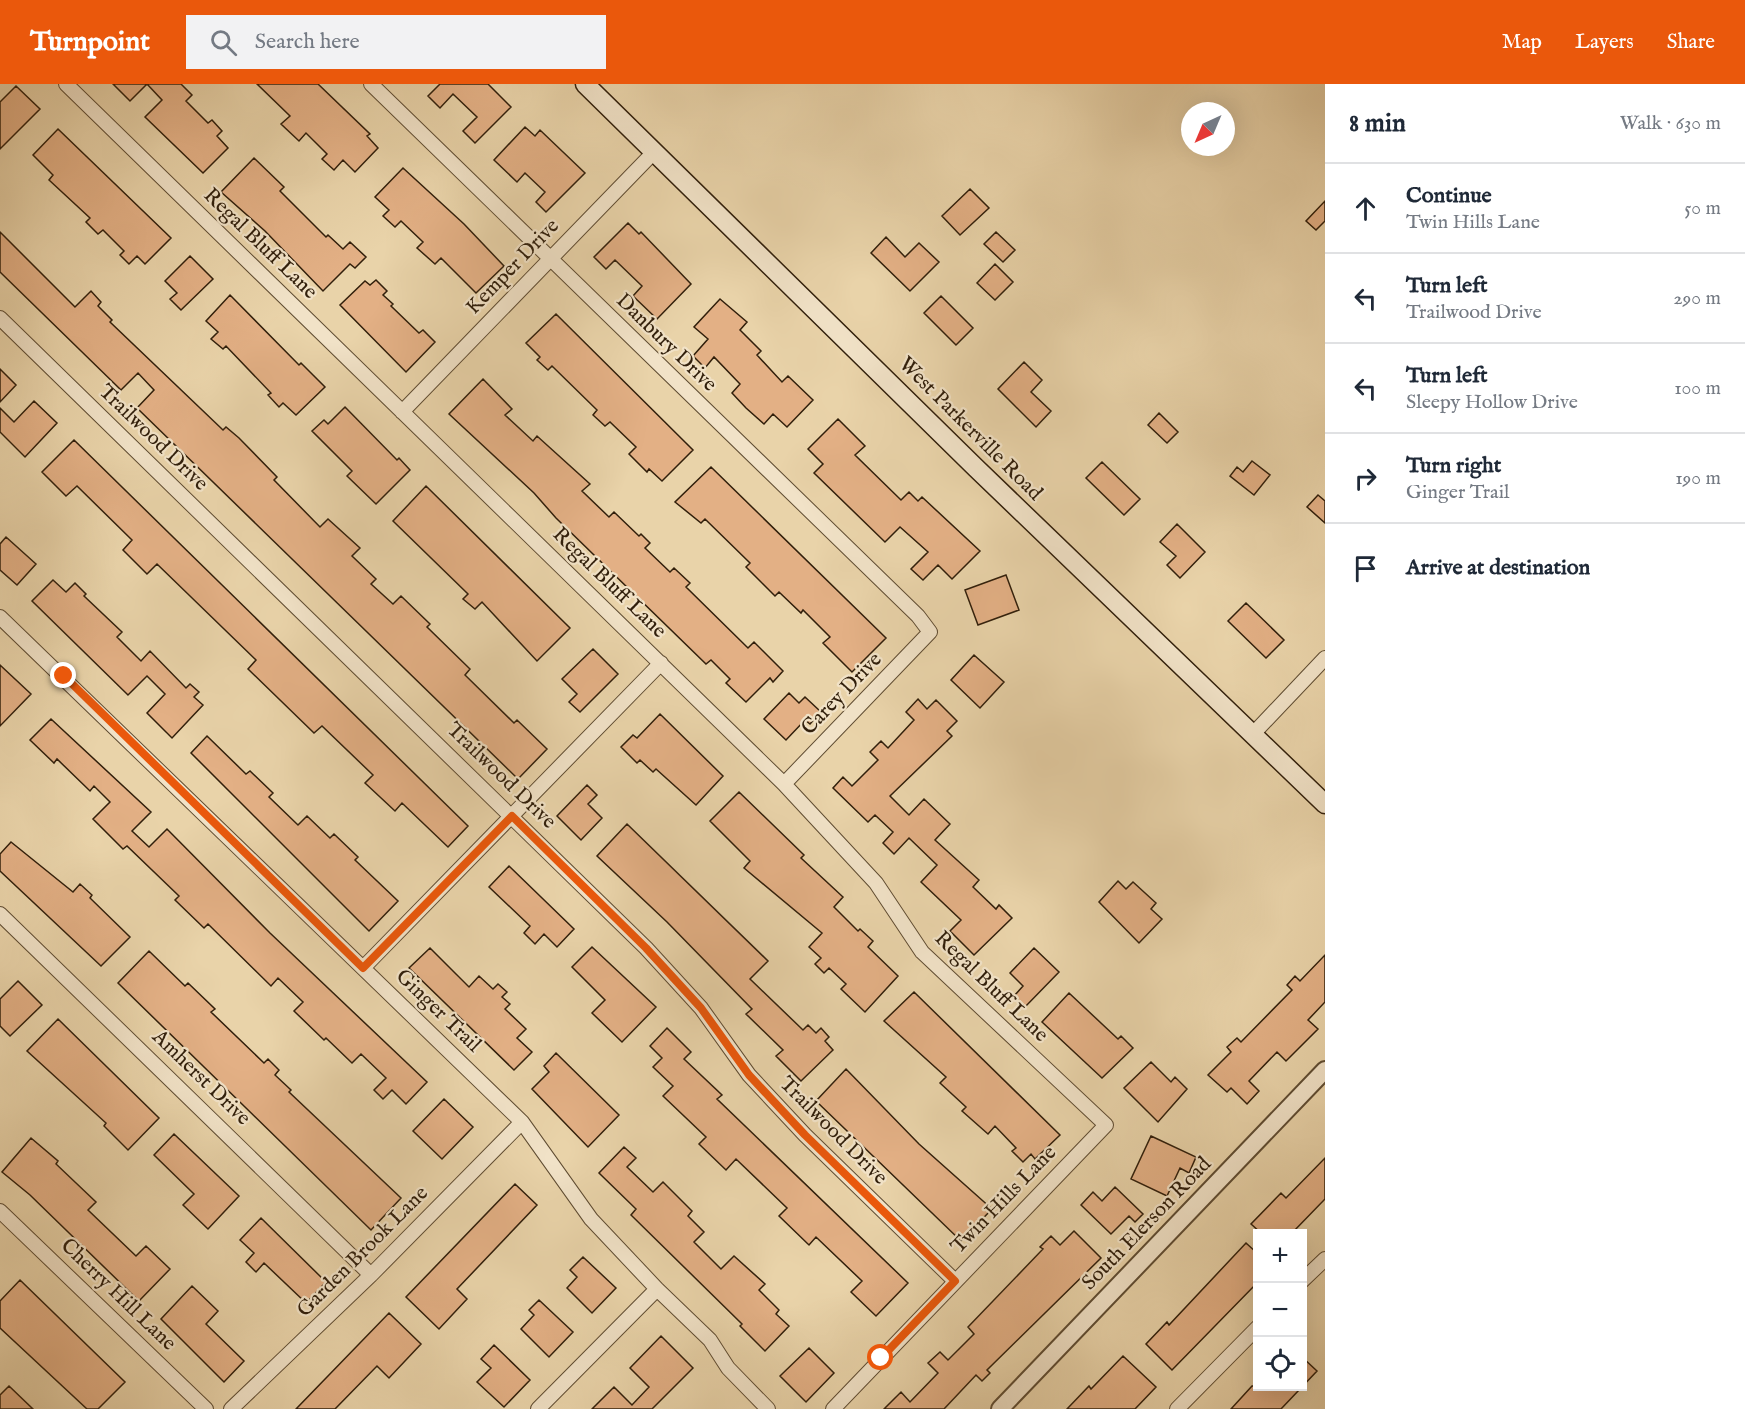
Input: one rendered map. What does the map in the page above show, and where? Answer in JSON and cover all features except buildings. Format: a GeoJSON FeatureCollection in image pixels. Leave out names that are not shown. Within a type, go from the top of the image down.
{"type":"FeatureCollection","features":[{"type":"Feature","properties":{"kind":"main road","name":"West Parkerville Road"},"geometry":{"type":"LineString","coordinates":[[585,84],[976,468],[1325,804]]}},
{"type":"Feature","properties":{"kind":"street","name":"Regal Bluff Lane"},"geometry":{"type":"LineString","coordinates":[[66,84],[784,784],[876,883],[922,952],[1106,1125]]}},
{"type":"Feature","properties":{"kind":"street","name":"Danbury Drive"},"geometry":{"type":"LineString","coordinates":[[371,84],[918,616],[930,633]]}},
{"type":"Feature","properties":{"kind":"street","name":"Kemper Drive"},"geometry":{"type":"LineString","coordinates":[[402,412],[654,152]]}},
{"type":"Feature","properties":{"kind":"street","name":"Trailwood Drive"},"geometry":{"type":"LineString","coordinates":[[0,318],[646,948],[701,1008],[749,1075],[805,1135],[955,1281]]}},
{"type":"Feature","properties":{"kind":"street","name":"Ginger Trail"},"geometry":{"type":"LineString","coordinates":[[0,617],[522,1122],[591,1219],[657,1289],[711,1340],[728,1368],[768,1409]]}},
{"type":"Feature","properties":{"kind":"street","name":"Carey Drive"},"geometry":{"type":"LineString","coordinates":[[784,784],[930,633]]}},
{"type":"Feature","properties":{"kind":"street"},"geometry":{"type":"LineString","coordinates":[[1253,734],[1325,658]]}},
{"type":"Feature","properties":{"kind":"street"},"geometry":{"type":"LineString","coordinates":[[363,968],[661,663]]}},
{"type":"Feature","properties":{"kind":"street","name":"Amherst Drive"},"geometry":{"type":"LineString","coordinates":[[0,914],[370,1275]]}},
{"type":"Feature","properties":{"kind":"street","name":"South Elerson Road"},"geometry":{"type":"LineString","coordinates":[[1000,1409],[1325,1070]]}},
{"type":"Feature","properties":{"kind":"street","name":"Garden Brook Lane"},"geometry":{"type":"LineString","coordinates":[[231,1409],[370,1275],[522,1122]]}},
{"type":"Feature","properties":{"kind":"street","name":"Twin Hills Lane"},"geometry":{"type":"LineString","coordinates":[[833,1409],[1106,1125]]}},
{"type":"Feature","properties":{"kind":"street","name":"Cherry Hill Lane"},"geometry":{"type":"LineString","coordinates":[[0,1211],[206,1409]]}},
{"type":"Feature","properties":{"kind":"street"},"geometry":{"type":"LineString","coordinates":[[1307,1276],[1325,1258]]}},
{"type":"Feature","properties":{"kind":"street"},"geometry":{"type":"LineString","coordinates":[[538,1409],[657,1289]]}},
{"type":"Feature","properties":{"kind":"street"},"geometry":{"type":"LineString","coordinates":[[1177,1409],[1253,1331]]}},
{"type":"Feature","properties":{"kind":"route"},"geometry":{"type":"LineString","coordinates":[[64,676],[363,968],[512,816],[646,948],[701,1008],[749,1075],[805,1135],[955,1281],[881,1358]]}}]}
